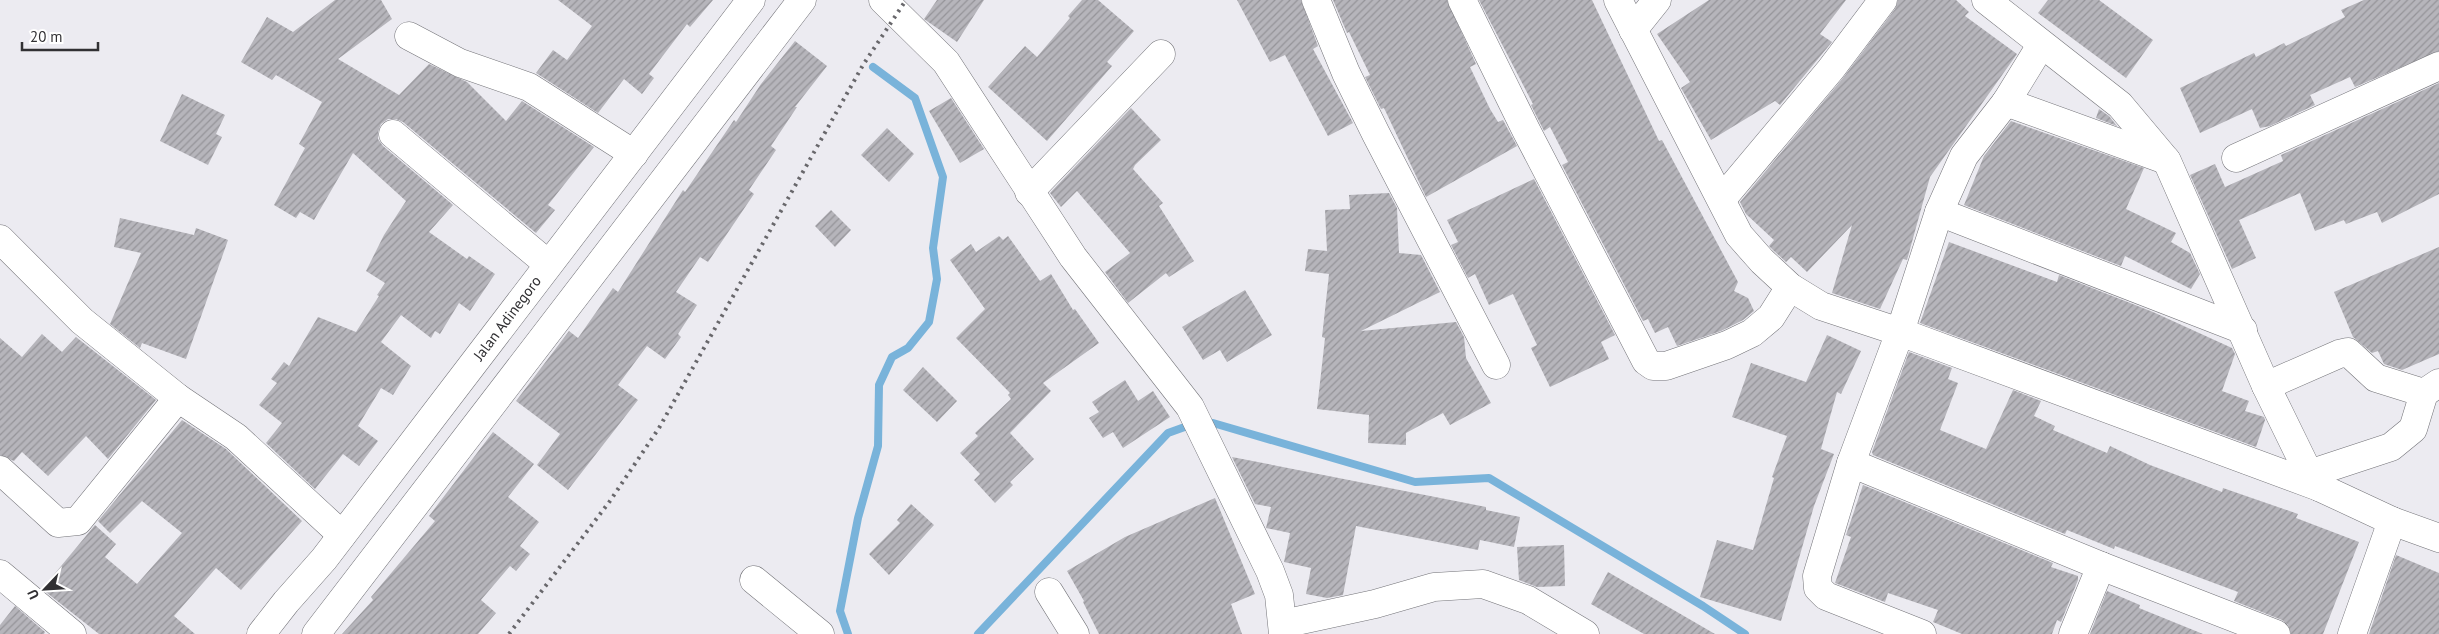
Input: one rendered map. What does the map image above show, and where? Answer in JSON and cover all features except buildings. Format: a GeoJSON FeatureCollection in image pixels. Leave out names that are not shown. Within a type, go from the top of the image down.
{"type":"FeatureCollection","features":[{"type":"Feature","properties":{"kind":"main road","name":"Jalan Adinegoro"},"geometry":{"type":"LineString","coordinates":[[261,634],[324,559],[751,0]]}},
{"type":"Feature","properties":{"kind":"main road"},"geometry":{"type":"LineString","coordinates":[[319,630],[802,0]]}},
{"type":"Feature","properties":{"kind":"main road"},"geometry":{"type":"LineString","coordinates":[[883,0],[946,62],[1072,257],[1190,406],[1270,571],[1279,595],[1283,629],[1434,587],[1483,584],[1528,600],[1585,634]]}},
{"type":"Feature","properties":{"kind":"main road"},"geometry":{"type":"LineString","coordinates":[[1316,0],[1342,64],[1376,134],[1496,365]]}},
{"type":"Feature","properties":{"kind":"main road"},"geometry":{"type":"LineString","coordinates":[[1462,0],[1526,130],[1646,361],[1653,366],[1666,366],[1727,345],[1752,333],[1771,317],[1790,287]]}},
{"type":"Feature","properties":{"kind":"main road"},"geometry":{"type":"LineString","coordinates":[[1618,0],[1740,235],[1762,261],[1790,287],[1821,306],[1900,332],[2314,480],[2392,521],[2439,538]]}},
{"type":"Feature","properties":{"kind":"main road"},"geometry":{"type":"LineString","coordinates":[[1633,30],[1657,0]]}},
{"type":"Feature","properties":{"kind":"main road"},"geometry":{"type":"LineString","coordinates":[[1722,199],[1830,69],[1882,0]]}},
{"type":"Feature","properties":{"kind":"main road"},"geometry":{"type":"LineString","coordinates":[[1986,0],[2120,105],[2167,161],[2243,330],[2266,386],[2314,480]]}},
{"type":"Feature","properties":{"kind":"main road"},"geometry":{"type":"LineString","coordinates":[[410,36],[460,63],[529,87],[634,154]]}},
{"type":"Feature","properties":{"kind":"main road"},"geometry":{"type":"LineString","coordinates":[[1922,634],[1826,596],[1818,588],[1817,576],[1851,463],[1900,332],[1939,212],[1964,156],[2006,102],[2041,45]]}},
{"type":"Feature","properties":{"kind":"main road"},"geometry":{"type":"LineString","coordinates":[[1029,192],[1161,54]]}},
{"type":"Feature","properties":{"kind":"main road"},"geometry":{"type":"LineString","coordinates":[[2236,158],[2439,66]]}},
{"type":"Feature","properties":{"kind":"main road"},"geometry":{"type":"LineString","coordinates":[[2006,102],[2167,161]]}},
{"type":"Feature","properties":{"kind":"main road"},"geometry":{"type":"LineString","coordinates":[[393,134],[548,264]]}},
{"type":"Feature","properties":{"kind":"main road"},"geometry":{"type":"LineString","coordinates":[[1939,212],[2243,330]]}},
{"type":"Feature","properties":{"kind":"main road"},"geometry":{"type":"LineString","coordinates":[[0,239],[82,321],[178,398],[236,437],[342,535]]}},
{"type":"Feature","properties":{"kind":"main road"},"geometry":{"type":"LineString","coordinates":[[2266,386],[2348,352],[2376,378],[2431,388],[2413,428],[2391,447],[2314,480]]}},
{"type":"Feature","properties":{"kind":"main road"},"geometry":{"type":"LineString","coordinates":[[0,470],[58,523],[78,520],[178,398]]}},
{"type":"Feature","properties":{"kind":"main road"},"geometry":{"type":"LineString","coordinates":[[1851,463],[2101,566],[2217,624],[2276,634]]}},
{"type":"Feature","properties":{"kind":"main road"},"geometry":{"type":"LineString","coordinates":[[2352,634],[2392,521]]}},
{"type":"Feature","properties":{"kind":"main road"},"geometry":{"type":"LineString","coordinates":[[324,559],[325,566],[341,581],[349,582],[356,580]]}},
{"type":"Feature","properties":{"kind":"main road"},"geometry":{"type":"LineString","coordinates":[[2073,634],[2101,566]]}},
{"type":"Feature","properties":{"kind":"main road"},"geometry":{"type":"LineString","coordinates":[[0,574],[72,634]]}},
{"type":"Feature","properties":{"kind":"main road"},"geometry":{"type":"LineString","coordinates":[[754,580],[820,634]]}},
{"type":"Feature","properties":{"kind":"main road"},"geometry":{"type":"LineString","coordinates":[[1049,592],[1075,634]]}},
{"type":"Feature","properties":{"kind":"main road"},"geometry":{"type":"LineString","coordinates":[[286,602],[295,597],[300,597],[309,604],[319,630]]}},
{"type":"Feature","properties":{"kind":"waterway"},"geometry":{"type":"LineString","coordinates":[[848,634],[840,611],[858,518],[878,446],[879,385],[892,357],[908,348],[929,322],[937,279],[933,248],[943,177],[915,98],[873,67]]}},
{"type":"Feature","properties":{"kind":"waterway"},"geometry":{"type":"LineString","coordinates":[[1204,423],[1213,423],[1415,482],[1489,478],[1703,606],[1745,634]]}},
{"type":"Feature","properties":{"kind":"waterway"},"geometry":{"type":"LineString","coordinates":[[978,634],[1168,433],[1193,424]]}},
{"type":"Feature","properties":{"kind":"railway"},"geometry":{"type":"LineString","coordinates":[[509,634],[610,501],[659,428],[863,65],[906,0]]}}]}
